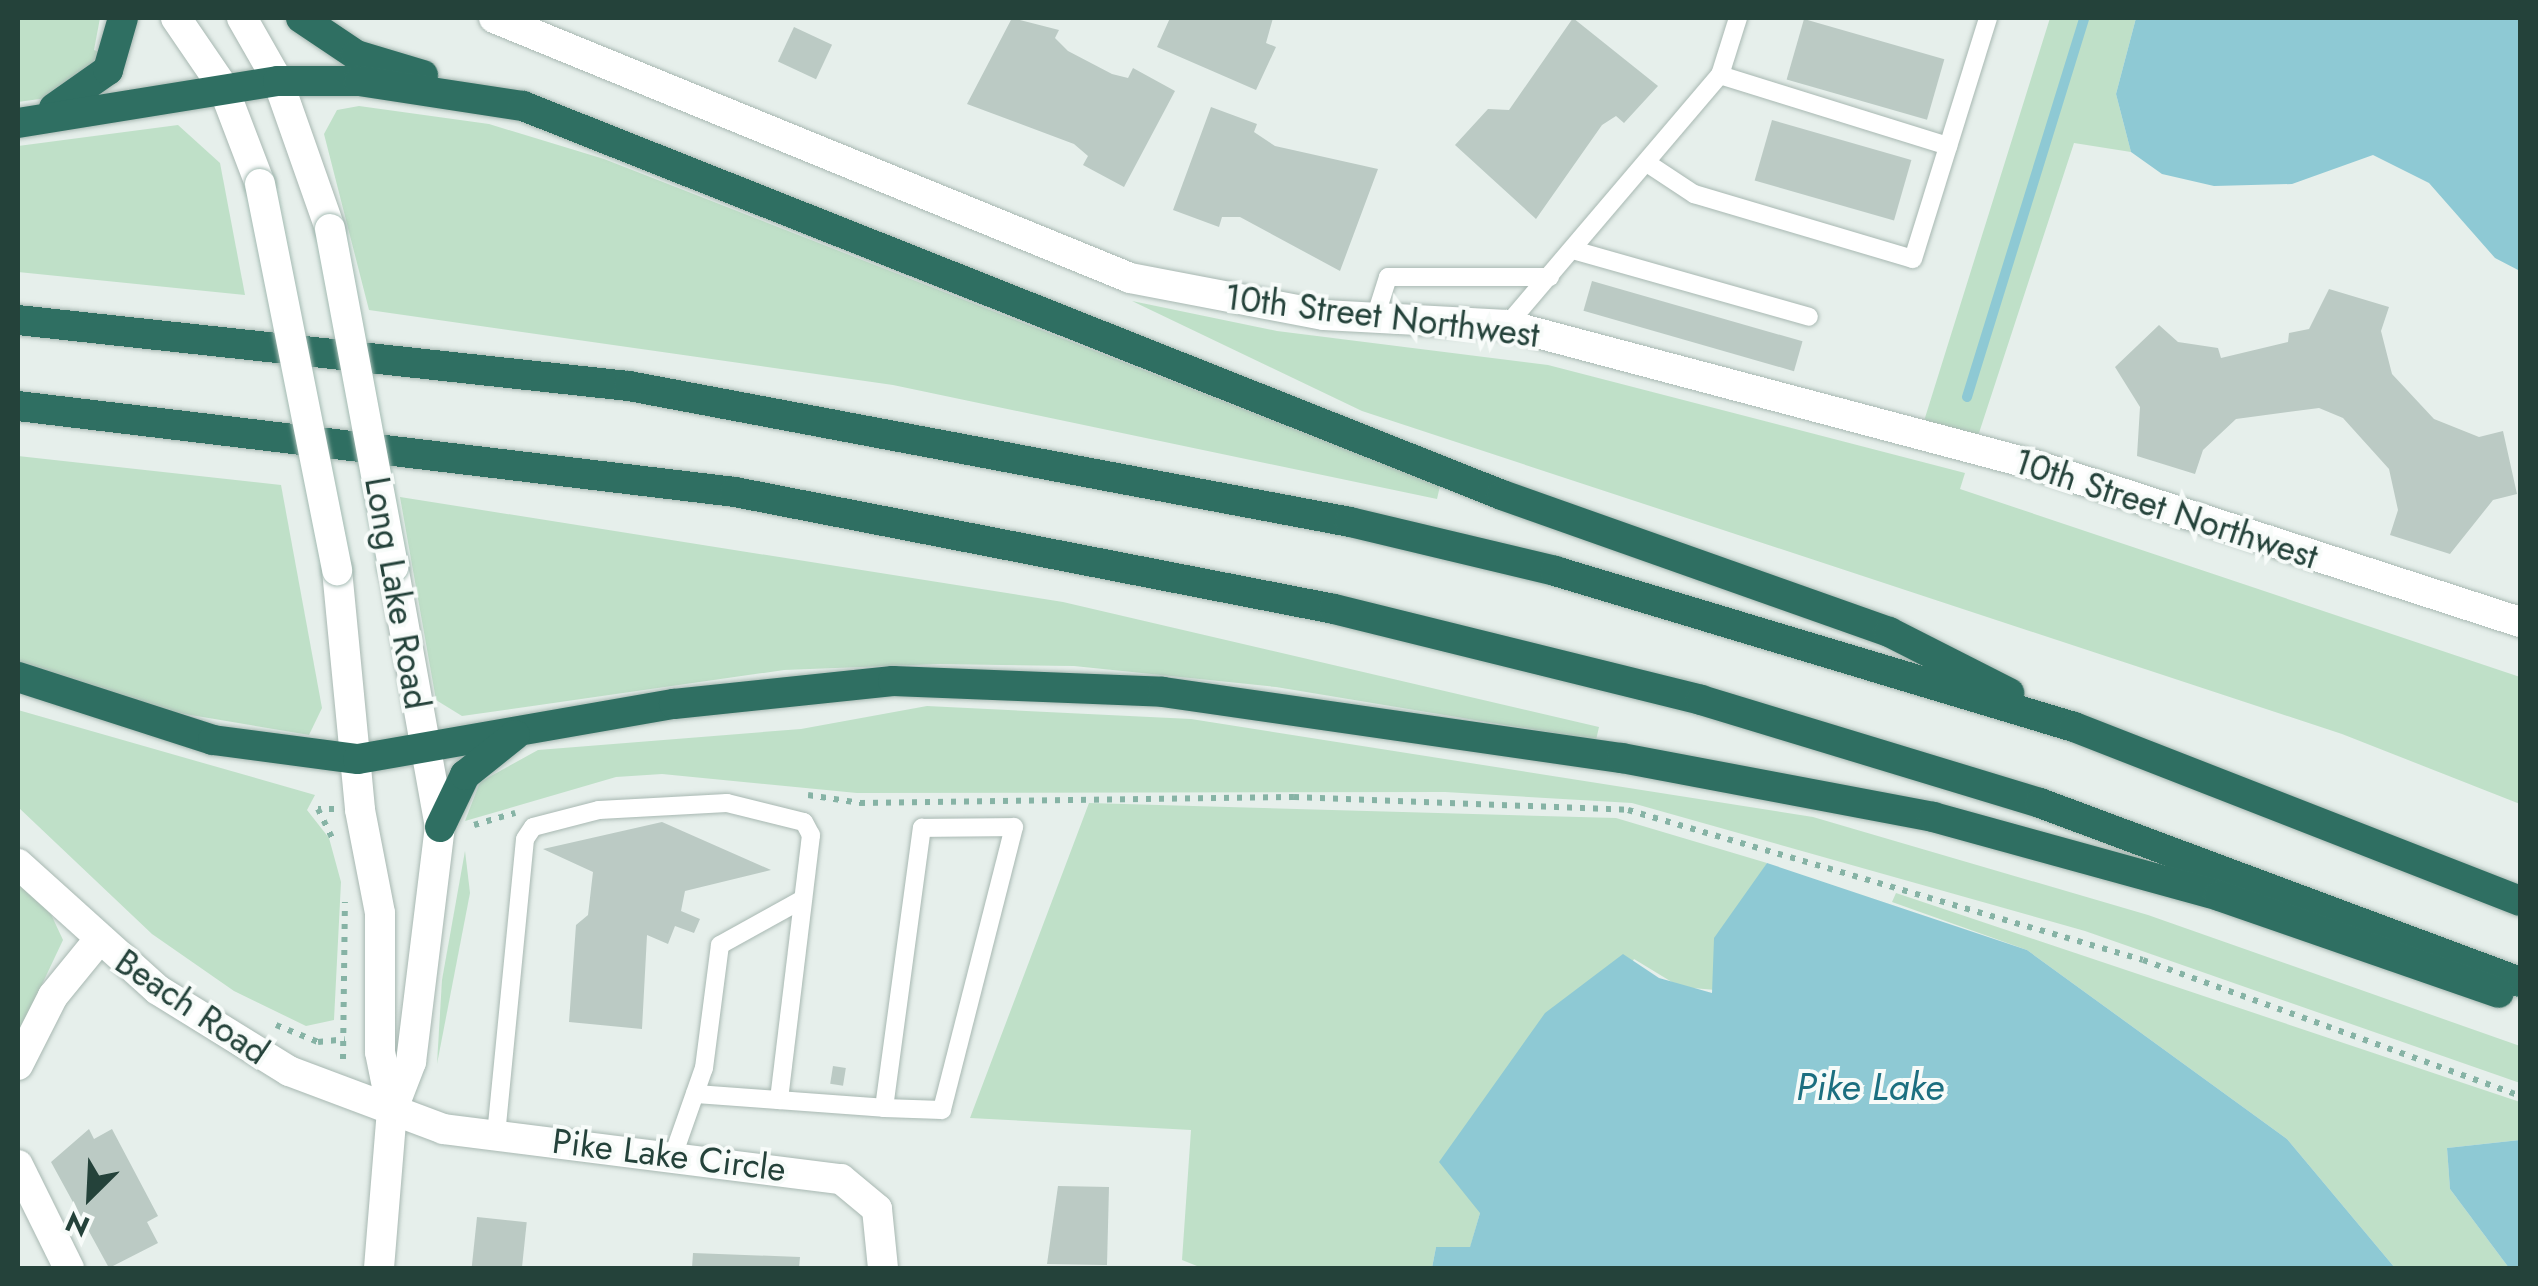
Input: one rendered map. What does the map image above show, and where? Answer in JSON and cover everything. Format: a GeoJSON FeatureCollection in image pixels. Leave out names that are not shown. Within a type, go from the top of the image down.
{"type":"FeatureCollection","features":[{"type":"Feature","properties":{"kind":"highway"},"geometry":{"type":"LineString","coordinates":[[18,122],[92,87],[108,70],[123,18]]}},
{"type":"Feature","properties":{"kind":"highway"},"geometry":{"type":"LineString","coordinates":[[301,18],[356,55],[477,97],[605,132],[1133,352],[1889,632],[2074,726]]}},
{"type":"Feature","properties":{"kind":"highway"},"geometry":{"type":"LineString","coordinates":[[18,122],[278,81],[477,97]]}},
{"type":"Feature","properties":{"kind":"highway"},"geometry":{"type":"LineString","coordinates":[[18,320],[491,367],[995,448],[1555,571],[2074,726],[2520,901]]}},
{"type":"Feature","properties":{"kind":"highway"},"geometry":{"type":"LineString","coordinates":[[18,406],[678,483],[1334,609],[1701,700],[2040,803],[2520,982]]}},
{"type":"Feature","properties":{"kind":"highway"},"geometry":{"type":"LineString","coordinates":[[18,677],[213,740],[358,759],[674,704],[893,681],[1164,692],[1304,710],[1764,782],[2016,836],[2520,1000]]}},
{"type":"Feature","properties":{"kind":"highway"},"geometry":{"type":"LineString","coordinates":[[440,827],[466,775],[518,732]]}},
{"type":"Feature","properties":{"kind":"street"},"geometry":{"type":"LineString","coordinates":[[176,18],[223,88]]}},
{"type":"Feature","properties":{"kind":"street"},"geometry":{"type":"LineString","coordinates":[[242,18],[278,81]]}},
{"type":"Feature","properties":{"kind":"street","name":"10th Street Northwest"},"geometry":{"type":"LineString","coordinates":[[494,18],[1130,278],[1375,318],[1507,326],[2035,465],[2520,622]]}},
{"type":"Feature","properties":{"kind":"street","name":"Long Lake Road"},"geometry":{"type":"LineString","coordinates":[[278,81],[330,229],[440,827],[414,1044],[392,1111]]}},
{"type":"Feature","properties":{"kind":"street","name":"Long Lake Road"},"geometry":{"type":"LineString","coordinates":[[223,88],[260,184],[337,570],[392,1111],[379,1268]]}},
{"type":"Feature","properties":{"kind":"street","name":"Beach Road"},"geometry":{"type":"LineString","coordinates":[[18,864],[97,942],[228,1040],[392,1111]]}},
{"type":"Feature","properties":{"kind":"street"},"geometry":{"type":"LineString","coordinates":[[18,1064],[52,996],[97,942]]}},
{"type":"Feature","properties":{"kind":"street","name":"Pike Lake Circle"},"geometry":{"type":"LineString","coordinates":[[392,1111],[496,1135],[674,1154],[841,1179],[877,1209],[883,1268]]}},
{"type":"Feature","properties":{"kind":"street"},"geometry":{"type":"LineString","coordinates":[[18,1165],[69,1268]]}},
{"type":"Feature","properties":{"kind":"lane"},"geometry":{"type":"LineString","coordinates":[[1507,326],[1650,165],[1720,75],[1738,18]]}},
{"type":"Feature","properties":{"kind":"lane"},"geometry":{"type":"LineString","coordinates":[[1650,165],[1694,194],[1913,259],[1988,18]]}},
{"type":"Feature","properties":{"kind":"lane"},"geometry":{"type":"LineString","coordinates":[[1720,75],[1948,146]]}},
{"type":"Feature","properties":{"kind":"lane"},"geometry":{"type":"LineString","coordinates":[[1573,250],[1809,317]]}},
{"type":"Feature","properties":{"kind":"lane"},"geometry":{"type":"LineString","coordinates":[[1375,318],[1388,277],[1550,278]]}},
{"type":"Feature","properties":{"kind":"lane"},"geometry":{"type":"LineString","coordinates":[[496,1135],[533,827],[667,802],[787,813],[811,836],[779,1100]]}},
{"type":"Feature","properties":{"kind":"lane"},"geometry":{"type":"LineString","coordinates":[[695,1094],[884,1108],[942,1110],[1014,827],[922,828],[884,1108]]}},
{"type":"Feature","properties":{"kind":"lane"},"geometry":{"type":"LineString","coordinates":[[674,1154],[695,1094],[720,945],[803,899]]}},
{"type":"Feature","properties":{"kind":"path"},"geometry":{"type":"LineString","coordinates":[[791,793],[860,803],[1294,797],[1628,810],[2143,960],[2520,1096]]}},
{"type":"Feature","properties":{"kind":"path"},"geometry":{"type":"LineString","coordinates":[[440,827],[526,809]]}},
{"type":"Feature","properties":{"kind":"path"},"geometry":{"type":"LineString","coordinates":[[261,1018],[318,1042],[344,1038]]}},
{"type":"Feature","properties":{"kind":"green space"},"geometry":{"type":"Polygon","coordinates":[[[18,18],[100,18],[94,50],[108,56],[47,98],[18,102],[18,18]]]}},
{"type":"Feature","properties":{"kind":"green space"},"geometry":{"type":"Polygon","coordinates":[[[2050,18],[2136,18],[2116,94],[2131,152],[2074,143],[1978,436],[1924,421],[2050,18]]]}},
{"type":"Feature","properties":{"kind":"green space"},"geometry":{"type":"Polygon","coordinates":[[[359,106],[489,124],[604,159],[1440,486],[1437,499],[893,385],[369,310],[324,134],[337,110],[359,106]]]}},
{"type":"Feature","properties":{"kind":"green space"},"geometry":{"type":"Polygon","coordinates":[[[178,125],[220,163],[245,295],[18,272],[18,146],[178,125]]]}},
{"type":"Feature","properties":{"kind":"green space"},"geometry":{"type":"Polygon","coordinates":[[[1132,301],[1277,331],[1548,365],[1965,473],[1960,489],[2520,677],[2520,804],[2342,734],[1362,411],[1132,301]]]}},
{"type":"Feature","properties":{"kind":"green space"},"geometry":{"type":"Polygon","coordinates":[[[18,456],[281,485],[322,708],[309,735],[155,709],[18,662],[18,456]]]}},
{"type":"Feature","properties":{"kind":"green space"},"geometry":{"type":"Polygon","coordinates":[[[400,497],[1063,602],[1599,727],[1596,740],[1276,687],[1074,666],[939,664],[784,670],[462,716],[436,700],[400,497]]]}},
{"type":"Feature","properties":{"kind":"green space"},"geometry":{"type":"Polygon","coordinates":[[[927,706],[1191,719],[1813,817],[2148,915],[2520,1046],[2520,1083],[2085,931],[1632,803],[1445,792],[857,793],[662,774],[616,777],[465,821],[480,782],[538,750],[801,729],[927,706]]]}},
{"type":"Feature","properties":{"kind":"green space"},"geometry":{"type":"Polygon","coordinates":[[[18,710],[315,795],[307,810],[329,838],[341,882],[334,1020],[306,1026],[234,991],[152,934],[18,807],[18,710]]]}},
{"type":"Feature","properties":{"kind":"green space"},"geometry":{"type":"Polygon","coordinates":[[[1089,803],[1616,818],[1767,863],[1714,950],[1716,990],[1680,987],[1634,959],[1480,1213],[1470,1248],[1436,1247],[1432,1268],[1202,1268],[1182,1260],[1191,1130],[970,1118],[1089,803]]]}},
{"type":"Feature","properties":{"kind":"green space"},"geometry":{"type":"Polygon","coordinates":[[[465,851],[470,893],[437,1064],[442,980],[465,851]]]}},
{"type":"Feature","properties":{"kind":"green space"},"geometry":{"type":"Polygon","coordinates":[[[18,882],[49,910],[63,940],[18,1035],[18,882]]]}},
{"type":"Feature","properties":{"kind":"green space"},"geometry":{"type":"Polygon","coordinates":[[[1896,893],[2520,1102],[2520,1140],[2447,1148],[2450,1189],[2509,1268],[2395,1268],[2287,1139],[2027,950],[1892,902],[1896,893]]]}},
{"type":"Feature","properties":{"kind":"water"},"geometry":{"type":"Polygon","coordinates":[[[2136,18],[2520,18],[2520,271],[2495,258],[2429,183],[2373,155],[2292,184],[2214,186],[2162,174],[2131,152],[2116,94],[2136,18]]]}},
{"type":"Feature","properties":{"kind":"water","name":"Pike Lake"},"geometry":{"type":"Polygon","coordinates":[[[1767,863],[2027,950],[2287,1139],[2395,1268],[1432,1268],[1436,1247],[1470,1247],[1480,1213],[1439,1162],[1545,1013],[1623,954],[1659,978],[1712,993],[1714,938],[1767,863]]]}},
{"type":"Feature","properties":{"kind":"water"},"geometry":{"type":"Polygon","coordinates":[[[2520,1140],[2520,1268],[2509,1268],[2450,1189],[2447,1148],[2520,1140]]]}},
{"type":"Feature","properties":{"kind":"building"},"geometry":{"type":"Polygon","coordinates":[[[1012,18],[1059,30],[1055,38],[1068,51],[1112,74],[1128,78],[1133,68],[1175,91],[1124,187],[1083,165],[1088,156],[1074,144],[967,104],[1012,18]]]}},
{"type":"Feature","properties":{"kind":"building"},"geometry":{"type":"Polygon","coordinates":[[[1170,18],[1273,18],[1266,43],[1276,47],[1256,90],[1157,47],[1170,18]]]}},
{"type":"Feature","properties":{"kind":"building"},"geometry":{"type":"Polygon","coordinates":[[[1573,18],[1658,86],[1624,123],[1616,116],[1602,125],[1536,219],[1455,145],[1488,109],[1509,110],[1573,18]]]}},
{"type":"Feature","properties":{"kind":"building"},"geometry":{"type":"Polygon","coordinates":[[[1804,19],[1944,59],[1927,120],[1787,80],[1804,19]]]}},
{"type":"Feature","properties":{"kind":"building"},"geometry":{"type":"Polygon","coordinates":[[[794,27],[832,45],[816,79],[778,61],[794,27]]]}},
{"type":"Feature","properties":{"kind":"building"},"geometry":{"type":"Polygon","coordinates":[[[1211,107],[1257,124],[1254,132],[1275,146],[1378,169],[1340,271],[1240,217],[1222,217],[1219,227],[1173,210],[1211,107]]]}},
{"type":"Feature","properties":{"kind":"building"},"geometry":{"type":"Polygon","coordinates":[[[1772,120],[1911,160],[1894,221],[1755,181],[1772,120]]]}},
{"type":"Feature","properties":{"kind":"building"},"geometry":{"type":"Polygon","coordinates":[[[1592,281],[1803,341],[1794,371],[1583,311],[1592,281]]]}},
{"type":"Feature","properties":{"kind":"building"},"geometry":{"type":"Polygon","coordinates":[[[2329,289],[2389,307],[2381,331],[2392,374],[2434,419],[2479,437],[2503,431],[2517,494],[2493,500],[2450,554],[2390,535],[2398,510],[2389,469],[2343,418],[2319,408],[2236,419],[2203,450],[2195,474],[2137,456],[2140,407],[2115,367],[2159,325],[2178,342],[2218,348],[2221,358],[2288,342],[2289,333],[2309,329],[2329,289]]]}},
{"type":"Feature","properties":{"kind":"building"},"geometry":{"type":"Polygon","coordinates":[[[662,822],[771,870],[685,891],[681,911],[700,919],[694,933],[675,926],[668,944],[647,935],[642,1029],[569,1022],[576,925],[588,915],[593,872],[543,849],[662,822]]]}},
{"type":"Feature","properties":{"kind":"building"},"geometry":{"type":"Polygon","coordinates":[[[833,1066],[846,1068],[843,1086],[830,1084],[833,1066]]]}},
{"type":"Feature","properties":{"kind":"building"},"geometry":{"type":"Polygon","coordinates":[[[89,1129],[94,1139],[112,1129],[158,1216],[147,1222],[158,1243],[109,1268],[51,1162],[89,1129]]]}},
{"type":"Feature","properties":{"kind":"building"},"geometry":{"type":"Polygon","coordinates":[[[1058,1186],[1109,1187],[1107,1265],[1047,1264],[1058,1186]]]}},
{"type":"Feature","properties":{"kind":"building"},"geometry":{"type":"Polygon","coordinates":[[[477,1217],[527,1222],[522,1268],[472,1268],[477,1217]]]}},
{"type":"Feature","properties":{"kind":"building"},"geometry":{"type":"Polygon","coordinates":[[[693,1253],[800,1257],[799,1268],[692,1268],[693,1253]]]}},
{"type":"Feature","properties":{"kind":"waterway"},"geometry":{"type":"LineString","coordinates":[[1967,397],[2084,18]]}}]}
